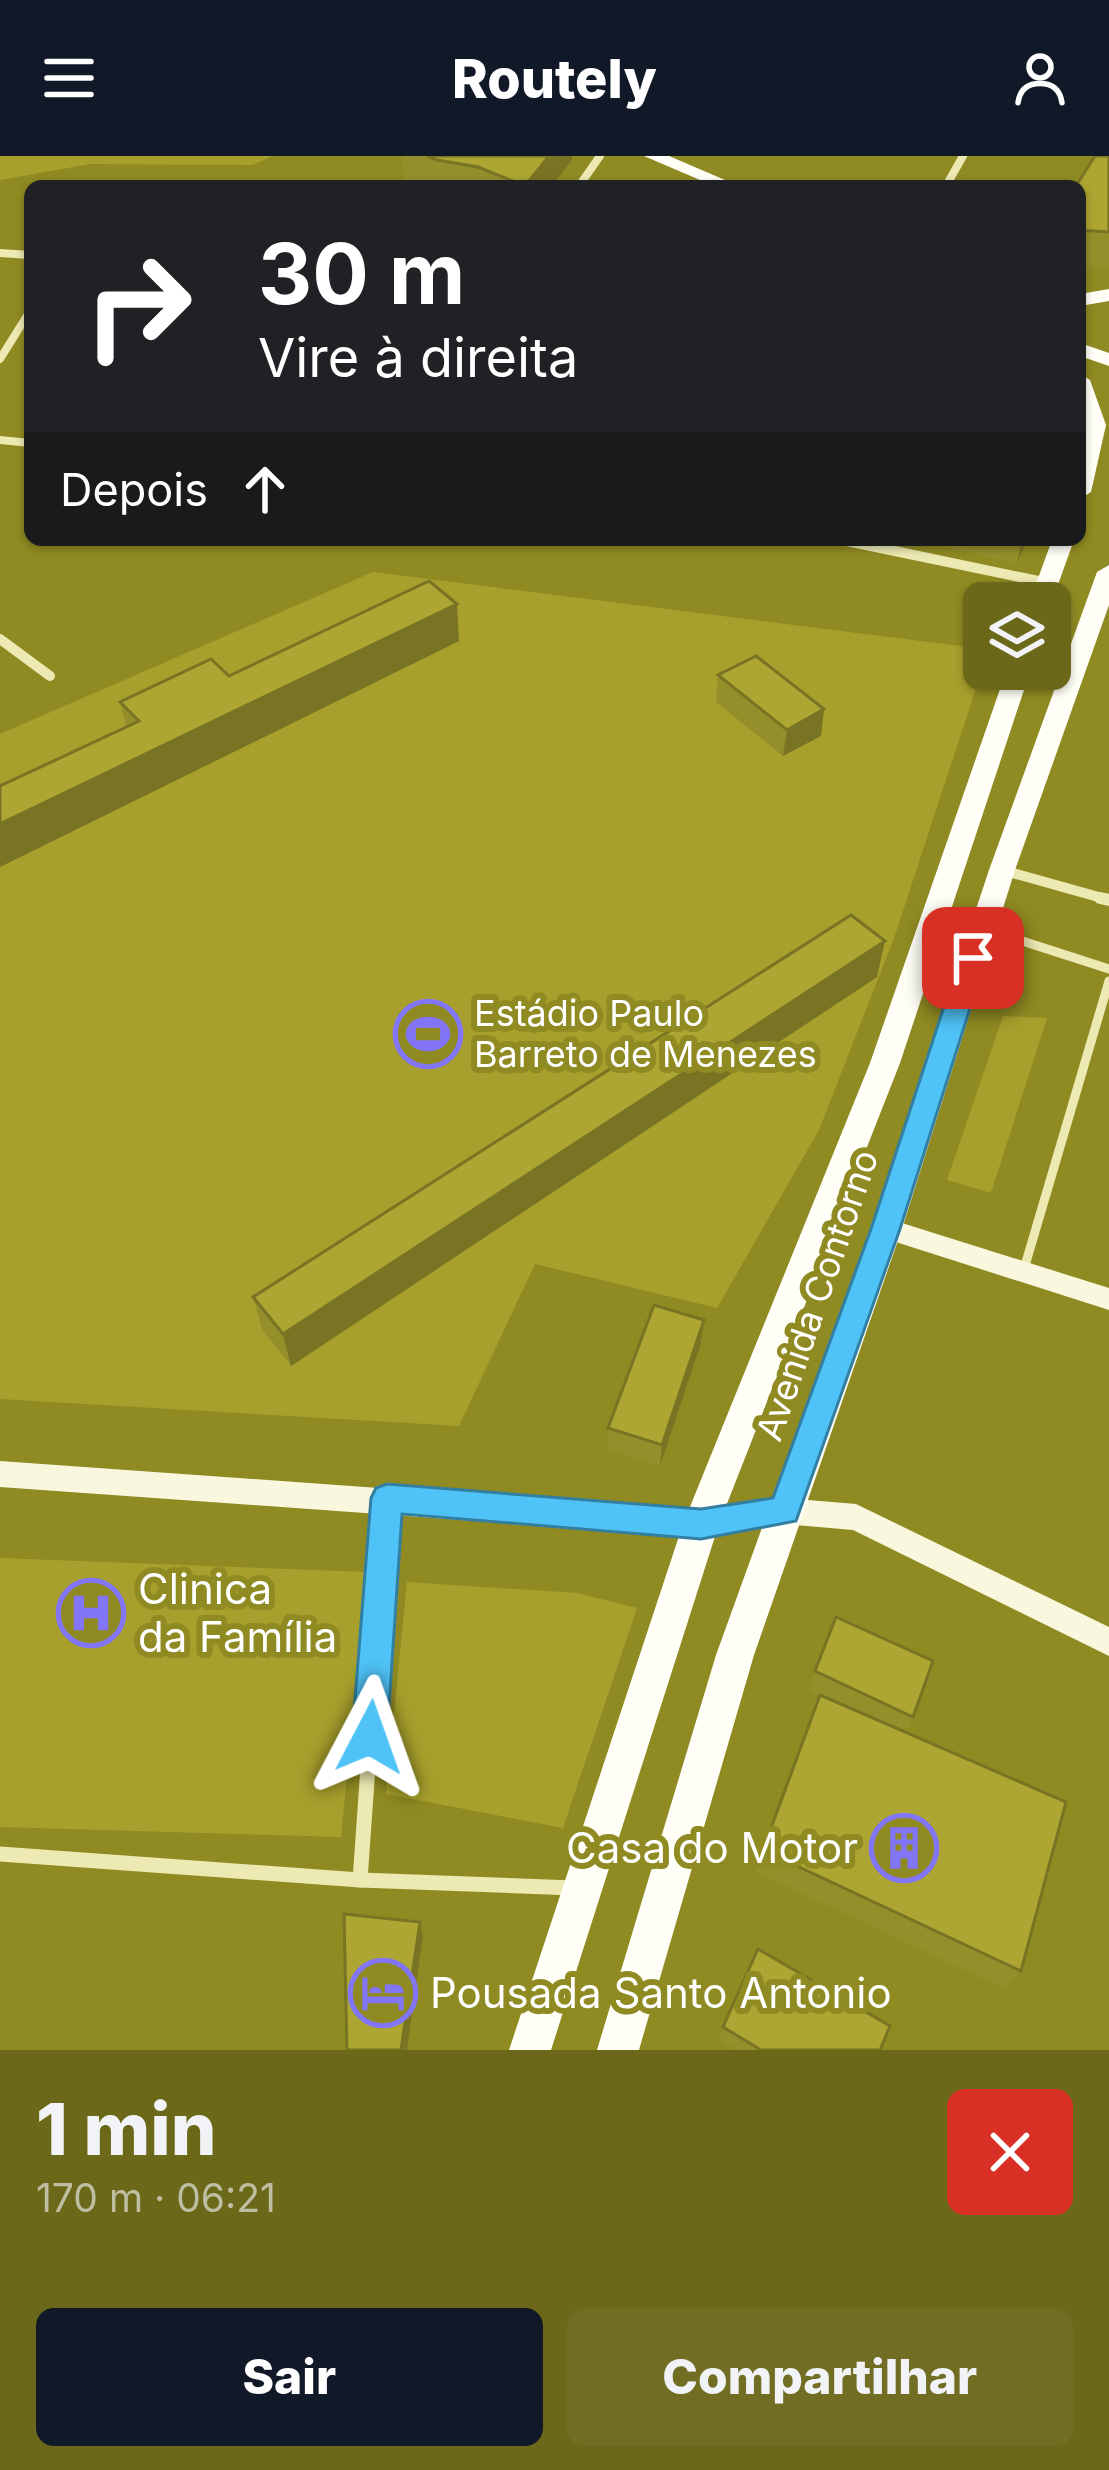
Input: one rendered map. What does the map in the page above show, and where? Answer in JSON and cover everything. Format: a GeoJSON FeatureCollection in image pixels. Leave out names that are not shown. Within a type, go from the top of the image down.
{"type":"FeatureCollection","features":[{"type":"Feature","properties":{"kind":"main road"},"geometry":{"type":"LineString","coordinates":[[653,156],[715,180]]}},
{"type":"Feature","properties":{"kind":"main road"},"geometry":{"type":"LineString","coordinates":[[1086,398],[1095,425],[1086,465]]}},
{"type":"Feature","properties":{"kind":"main road"},"geometry":{"type":"LineString","coordinates":[[1048,582],[1061,546]]}},
{"type":"Feature","properties":{"kind":"main road","name":"Avenida Contorno"},"geometry":{"type":"LineString","coordinates":[[618,2050],[735,1655],[886,1229],[1002,870],[1105,600],[1109,572]]}},
{"type":"Feature","properties":{"kind":"main road","name":"Avenida Contorno"},"geometry":{"type":"LineString","coordinates":[[530,2050],[701,1524],[885,1064],[1012,690]]}},
{"type":"Feature","properties":{"kind":"street"},"geometry":{"type":"LineString","coordinates":[[0,359],[24,321]]}},
{"type":"Feature","properties":{"kind":"street"},"geometry":{"type":"LineString","coordinates":[[865,546],[1002,582]]}},
{"type":"Feature","properties":{"kind":"street"},"geometry":{"type":"LineString","coordinates":[[2,642],[50,676]]}},
{"type":"Feature","properties":{"kind":"street"},"geometry":{"type":"LineString","coordinates":[[1002,870],[1109,900]]}},
{"type":"Feature","properties":{"kind":"street"},"geometry":{"type":"LineString","coordinates":[[886,1229],[1109,1299]]}},
{"type":"Feature","properties":{"kind":"street"},"geometry":{"type":"LineString","coordinates":[[0,1474],[701,1524],[784,1511],[856,1516],[1109,1642]]}},
{"type":"Feature","properties":{"kind":"street"},"geometry":{"type":"LineString","coordinates":[[360,1880],[387,1498]]}},
{"type":"Feature","properties":{"kind":"street"},"geometry":{"type":"LineString","coordinates":[[0,1854],[360,1880],[584,1888]]}},
{"type":"Feature","properties":{"kind":"lane"},"geometry":{"type":"LineString","coordinates":[[982,928],[1109,969]]}},
{"type":"Feature","properties":{"kind":"lane"},"geometry":{"type":"LineString","coordinates":[[1022,1273],[1109,981]]}},
{"type":"Feature","properties":{"kind":"shaded area"},"geometry":{"type":"Polygon","coordinates":[[[0,156],[273,156],[252,165],[90,164],[0,180],[0,156]]]}},
{"type":"Feature","properties":{"kind":"shaded area","name":"Estádio Paulo Barreto de Menezes"},"geometry":{"type":"Polygon","coordinates":[[[373,572],[963,646],[963,690],[975,690],[894,938],[819,1130],[717,1308],[535,1264],[459,1426],[0,1399],[0,734],[373,572]]]}},
{"type":"Feature","properties":{"kind":"shaded area"},"geometry":{"type":"Polygon","coordinates":[[[1003,1016],[1047,1018],[991,1193],[947,1180],[1003,1016]]]}},
{"type":"Feature","properties":{"kind":"shaded area"},"geometry":{"type":"Polygon","coordinates":[[[0,1558],[367,1572],[341,1837],[0,1827],[0,1558]]]}},
{"type":"Feature","properties":{"kind":"shaded area"},"geometry":{"type":"Polygon","coordinates":[[[407,1582],[577,1593],[637,1608],[563,1828],[386,1794],[407,1582]]]}},
{"type":"Feature","properties":{"kind":"building"},"geometry":{"type":"Polygon","coordinates":[[[427,156],[549,156],[530,180],[510,180],[478,167],[427,156]]]}},
{"type":"Feature","properties":{"kind":"building"},"geometry":{"type":"Polygon","coordinates":[[[1095,156],[1109,156],[1109,232],[1086,230],[1086,180],[1080,180],[1095,156]]]}},
{"type":"Feature","properties":{"kind":"building"},"geometry":{"type":"Polygon","coordinates":[[[429,581],[457,604],[0,824],[0,786],[139,721],[120,702],[211,659],[229,676],[429,581]]]}},
{"type":"Feature","properties":{"kind":"building"},"geometry":{"type":"Polygon","coordinates":[[[756,656],[824,709],[787,730],[718,675],[756,656]]]}},
{"type":"Feature","properties":{"kind":"building"},"geometry":{"type":"Polygon","coordinates":[[[851,915],[885,941],[283,1334],[253,1297],[851,915]]]}},
{"type":"Feature","properties":{"kind":"building"},"geometry":{"type":"Polygon","coordinates":[[[654,1305],[704,1320],[662,1445],[608,1428],[654,1305]]]}},
{"type":"Feature","properties":{"kind":"building"},"geometry":{"type":"Polygon","coordinates":[[[836,1617],[933,1661],[913,1717],[815,1671],[836,1617]]]}},
{"type":"Feature","properties":{"kind":"building","name":"Casa do Motor"},"geometry":{"type":"Polygon","coordinates":[[[820,1695],[1066,1802],[1021,1971],[763,1850],[820,1695]]]}},
{"type":"Feature","properties":{"kind":"building","name":"Pousada Santo Antonio"},"geometry":{"type":"Polygon","coordinates":[[[344,1914],[420,1922],[401,2050],[347,2050],[344,1914]]]}},
{"type":"Feature","properties":{"kind":"building"},"geometry":{"type":"Polygon","coordinates":[[[758,1949],[890,2026],[880,2050],[761,2050],[723,2027],[758,1949]]]}},
{"type":"Feature","properties":{"kind":"place","name":"Estádio Paulo Barreto de Menezes"},"geometry":{"type":"Point","coordinates":[428,1034]}},
{"type":"Feature","properties":{"kind":"place","name":"Clinica da Família"},"geometry":{"type":"Point","coordinates":[91,1613]}},
{"type":"Feature","properties":{"kind":"place","name":"Casa do Motor"},"geometry":{"type":"Point","coordinates":[904,1848]}},
{"type":"Feature","properties":{"kind":"place","name":"Pousada Santo Antonio"},"geometry":{"type":"Point","coordinates":[383,1993]}},
{"type":"Feature","properties":{"kind":"route"},"geometry":{"type":"LineString","coordinates":[[370,1737],[387,1498],[701,1524],[784,1511],[811,1447],[886,1229],[973,958]]}}]}
